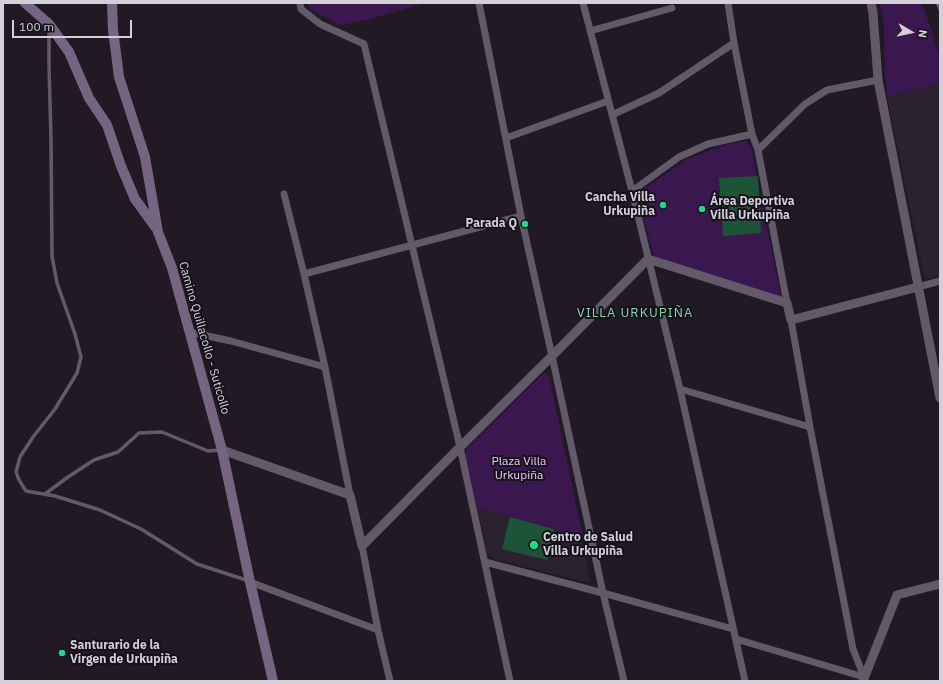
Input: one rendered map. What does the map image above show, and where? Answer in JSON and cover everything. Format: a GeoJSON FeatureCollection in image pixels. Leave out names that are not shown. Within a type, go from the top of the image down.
{"type":"FeatureCollection","features":[{"type":"Feature","properties":{"kind":"main road"},"geometry":{"type":"LineString","coordinates":[[25,3],[49,24],[69,52],[89,98],[107,125],[121,166],[135,199],[158,232]]}},
{"type":"Feature","properties":{"kind":"main road","name":"Camino Quillacollo - Suticollo"},"geometry":{"type":"LineString","coordinates":[[112,3],[112,30],[119,77],[145,157],[158,232],[172,268],[222,450],[272,681]]}},
{"type":"Feature","properties":{"kind":"street"},"geometry":{"type":"LineString","coordinates":[[300,3],[301,9],[320,24],[364,44],[460,447],[510,681]]}},
{"type":"Feature","properties":{"kind":"street"},"geometry":{"type":"LineString","coordinates":[[479,3],[521,216],[603,594],[624,681]]}},
{"type":"Feature","properties":{"kind":"street"},"geometry":{"type":"LineString","coordinates":[[583,3],[632,191],[680,389],[744,681]]}},
{"type":"Feature","properties":{"kind":"street"},"geometry":{"type":"LineString","coordinates":[[728,3],[734,43],[752,134],[758,150],[853,649],[863,679]]}},
{"type":"Feature","properties":{"kind":"street"},"geometry":{"type":"LineString","coordinates":[[871,3],[878,80],[940,398]]}},
{"type":"Feature","properties":{"kind":"street"},"geometry":{"type":"LineString","coordinates":[[590,31],[672,8]]}},
{"type":"Feature","properties":{"kind":"street"},"geometry":{"type":"LineString","coordinates":[[612,115],[660,93],[734,43]]}},
{"type":"Feature","properties":{"kind":"street"},"geometry":{"type":"LineString","coordinates":[[758,150],[805,104],[827,90],[878,80]]}},
{"type":"Feature","properties":{"kind":"street"},"geometry":{"type":"LineString","coordinates":[[506,138],[608,101]]}},
{"type":"Feature","properties":{"kind":"street"},"geometry":{"type":"LineString","coordinates":[[632,191],[679,157],[708,144],[752,134]]}},
{"type":"Feature","properties":{"kind":"street"},"geometry":{"type":"LineString","coordinates":[[284,194],[325,367],[350,496],[390,681]]}},
{"type":"Feature","properties":{"kind":"street"},"geometry":{"type":"LineString","coordinates":[[304,274],[521,216]]}},
{"type":"Feature","properties":{"kind":"street"},"geometry":{"type":"LineString","coordinates":[[648,259],[787,303]]}},
{"type":"Feature","properties":{"kind":"street"},"geometry":{"type":"LineString","coordinates":[[362,546],[648,259]]}},
{"type":"Feature","properties":{"kind":"street"},"geometry":{"type":"LineString","coordinates":[[791,320],[940,281]]}},
{"type":"Feature","properties":{"kind":"street"},"geometry":{"type":"LineString","coordinates":[[189,332],[231,341],[325,367]]}},
{"type":"Feature","properties":{"kind":"street"},"geometry":{"type":"LineString","coordinates":[[680,389],[810,427]]}},
{"type":"Feature","properties":{"kind":"street"},"geometry":{"type":"LineString","coordinates":[[222,450],[350,496]]}},
{"type":"Feature","properties":{"kind":"street"},"geometry":{"type":"LineString","coordinates":[[485,562],[733,629]]}},
{"type":"Feature","properties":{"kind":"street"},"geometry":{"type":"LineString","coordinates":[[250,582],[378,630]]}},
{"type":"Feature","properties":{"kind":"street"},"geometry":{"type":"LineString","coordinates":[[863,679],[897,596],[940,584]]}},
{"type":"Feature","properties":{"kind":"street"},"geometry":{"type":"LineString","coordinates":[[736,639],[863,679]]}},
{"type":"Feature","properties":{"kind":"lane"},"geometry":{"type":"LineString","coordinates":[[49,24],[52,146],[52,256],[57,283],[75,334],[81,357],[78,373],[55,409],[33,437],[20,457],[16,472],[26,491],[55,496],[100,510],[141,530],[197,564],[250,582]]}},
{"type":"Feature","properties":{"kind":"lane"},"geometry":{"type":"LineString","coordinates":[[45,494],[94,460],[118,452],[139,433],[162,432],[208,451],[222,450]]}},
{"type":"Feature","properties":{"kind":"shaded area"},"geometry":{"type":"Polygon","coordinates":[[[940,83],[940,276],[928,279],[924,276],[887,97],[940,83]]]}},
{"type":"Feature","properties":{"kind":"shaded area","name":"Centro de Salud Villa Urkupiña"},"geometry":{"type":"Polygon","coordinates":[[[482,509],[580,536],[591,582],[589,583],[492,558],[487,554],[478,510],[482,509]]]}},
{"type":"Feature","properties":{"kind":"green space"},"geometry":{"type":"Polygon","coordinates":[[[308,3],[426,3],[366,20],[340,25],[310,9],[308,3]]]}},
{"type":"Feature","properties":{"kind":"green space"},"geometry":{"type":"Polygon","coordinates":[[[880,3],[922,3],[940,59],[940,83],[887,97],[884,23],[880,3]]]}},
{"type":"Feature","properties":{"kind":"green space","name":"Área Deportiva Villa Urkupiña"},"geometry":{"type":"Polygon","coordinates":[[[746,141],[751,148],[781,297],[655,260],[645,225],[638,193],[687,159],[724,145],[746,141]]]}},
{"type":"Feature","properties":{"kind":"green space","name":"Plaza Villa Urkupiña"},"geometry":{"type":"Polygon","coordinates":[[[544,373],[549,376],[583,537],[482,509],[478,510],[465,455],[467,448],[544,373]]]}},
{"type":"Feature","properties":{"kind":"building"},"geometry":{"type":"Polygon","coordinates":[[[758,176],[761,233],[723,236],[719,178],[758,176]]]}},
{"type":"Feature","properties":{"kind":"building","name":"Centro de Salud Villa Urkupiña"},"geometry":{"type":"Polygon","coordinates":[[[510,517],[554,529],[547,560],[502,549],[510,517]]]}},
{"type":"Feature","properties":{"kind":"waterway"},"geometry":{"type":"LineString","coordinates":[[937,3],[940,10]]}},
{"type":"Feature","properties":{"kind":"place","name":"Cancha Villa Urkupiña"},"geometry":{"type":"Point","coordinates":[663,205]}},
{"type":"Feature","properties":{"kind":"place","name":"Área Deportiva Villa Urkupiña"},"geometry":{"type":"Point","coordinates":[702,209]}},
{"type":"Feature","properties":{"kind":"place","name":"Parada Q"},"geometry":{"type":"Point","coordinates":[525,224]}},
{"type":"Feature","properties":{"kind":"place","name":"Centro de Salud Villa Urkupiña"},"geometry":{"type":"Point","coordinates":[534,545]}},
{"type":"Feature","properties":{"kind":"place","name":"Santurario de la Virgen de Urkupiña"},"geometry":{"type":"Point","coordinates":[62,653]}},
{"type":"Feature","properties":{"kind":"district","name":"VILLA URKUPIÑA"},"geometry":{"type":"Point","coordinates":[635,313]}}]}
